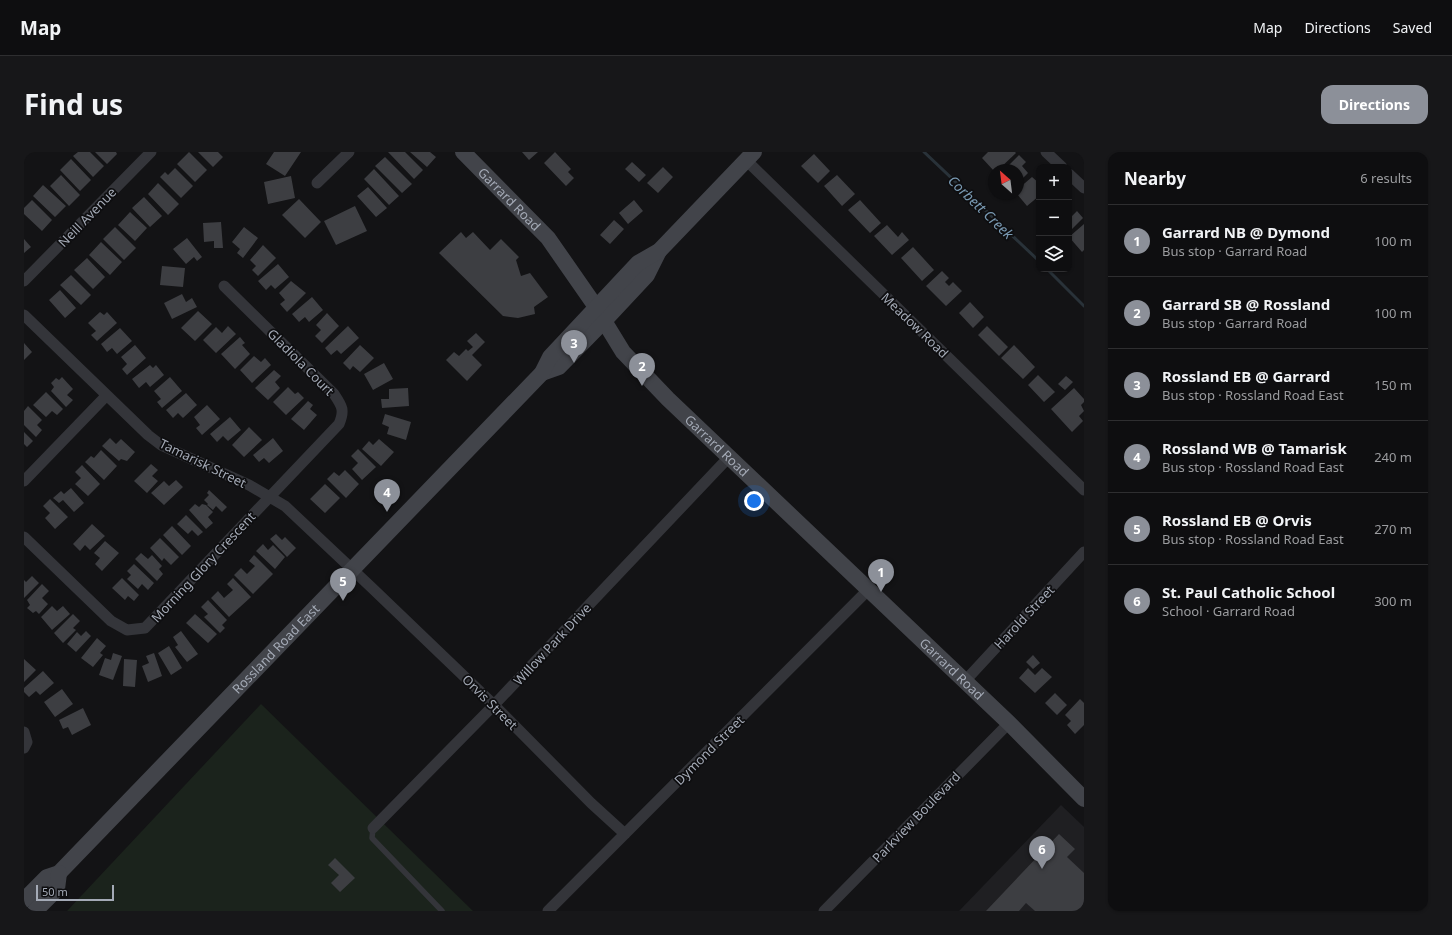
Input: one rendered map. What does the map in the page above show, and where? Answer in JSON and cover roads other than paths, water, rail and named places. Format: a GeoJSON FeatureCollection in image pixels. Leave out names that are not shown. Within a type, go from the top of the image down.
{"type":"FeatureCollection","features":[{"type":"Feature","properties":{"kind":"main road","name":"Garrard Road"},"geometry":{"type":"LineString","coordinates":[[463,152],[548,238],[572,271],[613,337],[632,362],[729,457],[965,681],[1084,799]]}},
{"type":"Feature","properties":{"kind":"main road","name":"Rossland Road East"},"geometry":{"type":"LineString","coordinates":[[24,900],[46,877],[59,873],[354,570],[542,373],[550,357],[600,314],[638,263],[659,251],[750,156]]}},
{"type":"Feature","properties":{"kind":"main road"},"geometry":{"type":"LineString","coordinates":[[35,911],[57,889],[59,873]]}},
{"type":"Feature","properties":{"kind":"street","name":"Neill Avenue"},"geometry":{"type":"LineString","coordinates":[[24,281],[151,152]]}},
{"type":"Feature","properties":{"kind":"street"},"geometry":{"type":"LineString","coordinates":[[317,183],[349,152]]}},
{"type":"Feature","properties":{"kind":"street"},"geometry":{"type":"LineString","coordinates":[[1046,152],[1059,164]]}},
{"type":"Feature","properties":{"kind":"street","name":"Meadow Road"},"geometry":{"type":"LineString","coordinates":[[750,156],[1084,490]]}},
{"type":"Feature","properties":{"kind":"street"},"geometry":{"type":"LineString","coordinates":[[1072,177],[1084,188]]}},
{"type":"Feature","properties":{"kind":"street","name":"Gladiola Court"},"geometry":{"type":"LineString","coordinates":[[224,286],[334,394],[341,405],[343,415],[339,424],[270,496]]}},
{"type":"Feature","properties":{"kind":"street","name":"Tamarisk Street"},"geometry":{"type":"LineString","coordinates":[[24,315],[148,435],[161,445],[270,496],[285,506],[354,570]]}},
{"type":"Feature","properties":{"kind":"street"},"geometry":{"type":"LineString","coordinates":[[24,481],[106,396]]}},
{"type":"Feature","properties":{"kind":"street","name":"Willow Park Drive"},"geometry":{"type":"LineString","coordinates":[[373,828],[494,705],[729,457]]}},
{"type":"Feature","properties":{"kind":"street","name":"Morning Glory Crescent"},"geometry":{"type":"LineString","coordinates":[[24,537],[111,621],[127,630],[145,628],[270,496]]}},
{"type":"Feature","properties":{"kind":"street","name":"Harold Street"},"geometry":{"type":"LineString","coordinates":[[965,681],[1084,552]]}},
{"type":"Feature","properties":{"kind":"street","name":"Orvis Street"},"geometry":{"type":"LineString","coordinates":[[354,570],[494,705],[591,803],[625,834]]}},
{"type":"Feature","properties":{"kind":"street","name":"Dymond Street"},"geometry":{"type":"LineString","coordinates":[[548,911],[869,589]]}},
{"type":"Feature","properties":{"kind":"street","name":"Parkview Boulevard"},"geometry":{"type":"LineString","coordinates":[[824,911],[1008,723]]}},
{"type":"Feature","properties":{"kind":"street"},"geometry":{"type":"LineString","coordinates":[[24,732],[27,742],[24,748]]}},
{"type":"Feature","properties":{"kind":"lane"},"geometry":{"type":"LineString","coordinates":[[373,828],[372,838],[442,911]]}},
{"type":"Feature","properties":{"kind":"waterway","name":"Corbett Creek"},"geometry":{"type":"LineString","coordinates":[[924,152],[1036,258]]}},
{"type":"Feature","properties":{"kind":"waterway","name":"Corbett Creek"},"geometry":{"type":"LineString","coordinates":[[1050,272],[1084,306]]}},
{"type":"Feature","properties":{"kind":"place","name":"Rossland EB @ Garrard"},"geometry":{"type":"Point","coordinates":[574,363]}},
{"type":"Feature","properties":{"kind":"place","name":"Garrard SB @ Rossland"},"geometry":{"type":"Point","coordinates":[642,386]}},
{"type":"Feature","properties":{"kind":"place","name":"Rossland WB @ Tamarisk"},"geometry":{"type":"Point","coordinates":[387,512]}},
{"type":"Feature","properties":{"kind":"place","name":"Garrard NB @ Dymond"},"geometry":{"type":"Point","coordinates":[881,592]}},
{"type":"Feature","properties":{"kind":"place","name":"Rossland EB @ Orvis"},"geometry":{"type":"Point","coordinates":[343,601]}},
{"type":"Feature","properties":{"kind":"place","name":"St. Paul Catholic School"},"geometry":{"type":"Point","coordinates":[1042,869]}}]}
